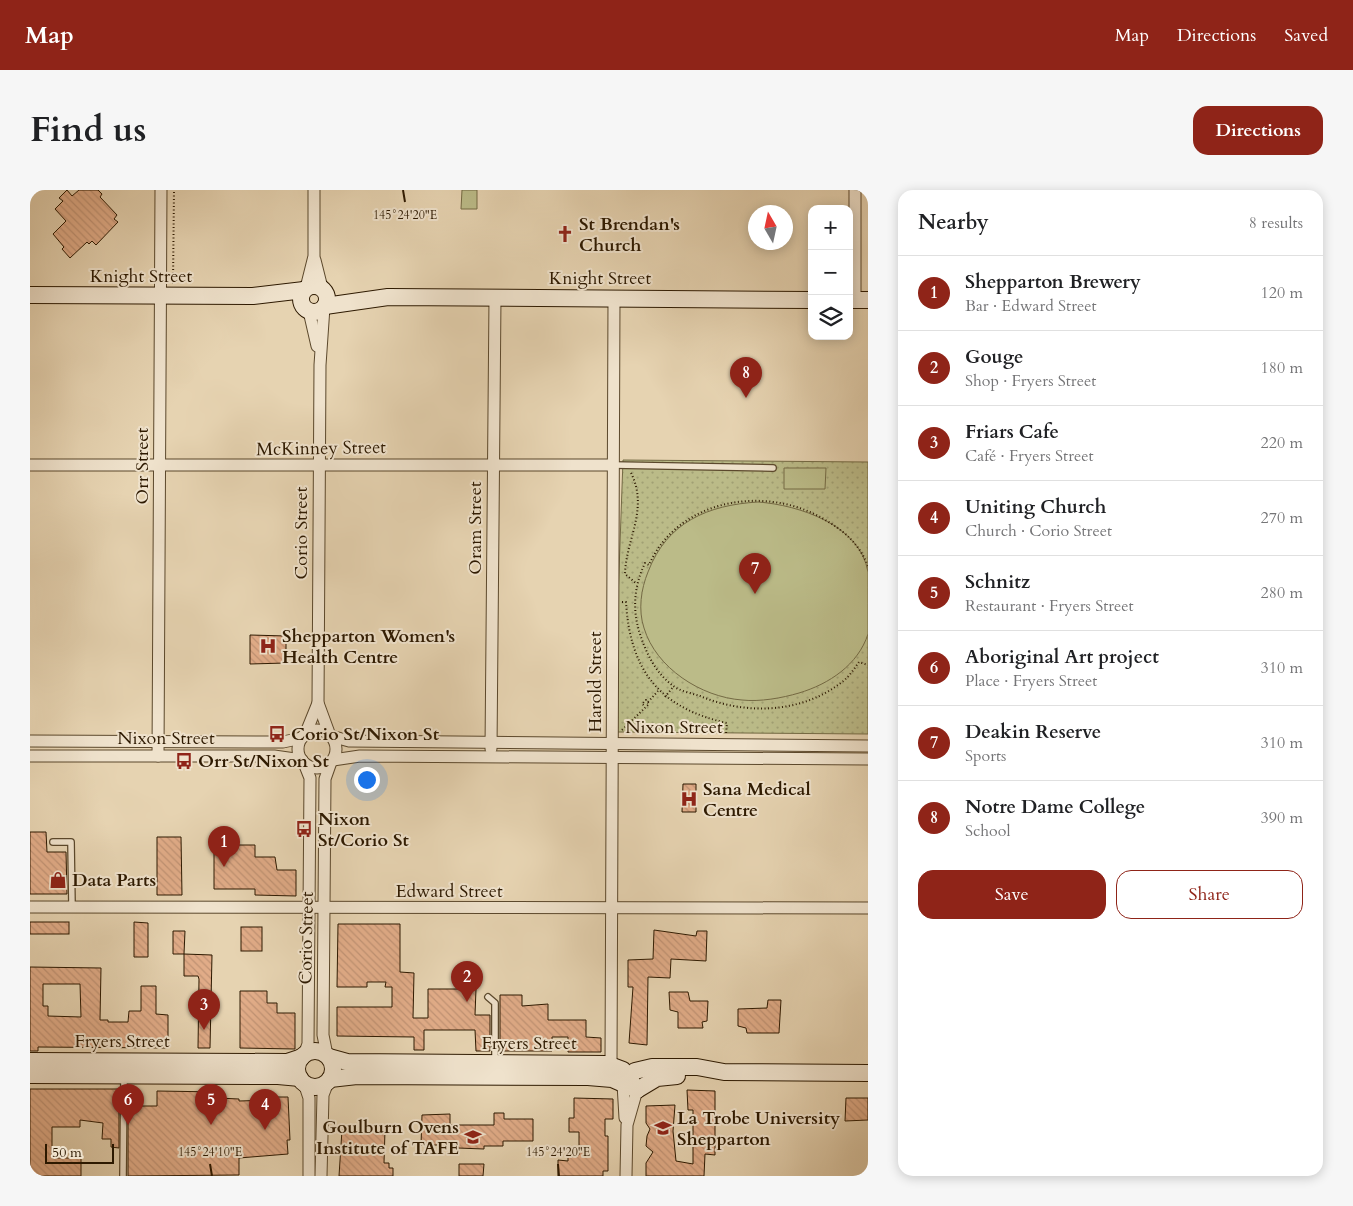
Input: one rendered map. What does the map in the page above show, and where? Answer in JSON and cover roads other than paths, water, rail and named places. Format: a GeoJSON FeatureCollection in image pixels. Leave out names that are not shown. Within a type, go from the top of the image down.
{"type":"FeatureCollection","features":[{"type":"Feature","properties":{"kind":"street","name":"Orr Street"},"geometry":{"type":"LineString","coordinates":[[158,756],[161,190]]}},
{"type":"Feature","properties":{"kind":"street","name":"Corio Street"},"geometry":{"type":"LineString","coordinates":[[314,190],[315,298],[320,364],[318,703],[330,734]]}},
{"type":"Feature","properties":{"kind":"street"},"geometry":{"type":"LineString","coordinates":[[855,190],[858,300]]}},
{"type":"Feature","properties":{"kind":"street","name":"Knight Street"},"geometry":{"type":"LineString","coordinates":[[30,295],[253,296],[294,302],[315,298],[388,297],[808,300]]}},
{"type":"Feature","properties":{"kind":"street","name":"Oram Street"},"geometry":{"type":"LineString","coordinates":[[491,758],[494,298]]}},
{"type":"Feature","properties":{"kind":"street","name":"Harold Street"},"geometry":{"type":"LineString","coordinates":[[610,1065],[614,299]]}},
{"type":"Feature","properties":{"kind":"street","name":"McKinney Street"},"geometry":{"type":"LineString","coordinates":[[30,465],[613,465]]}},
{"type":"Feature","properties":{"kind":"street","name":"Corio Street"},"geometry":{"type":"LineString","coordinates":[[303,736],[318,703]]}},
{"type":"Feature","properties":{"kind":"street"},"geometry":{"type":"LineString","coordinates":[[316,730],[330,734],[336,747],[332,761],[318,768],[303,762],[298,749],[303,736],[316,730]]}},
{"type":"Feature","properties":{"kind":"street","name":"Nixon Street"},"geometry":{"type":"LineString","coordinates":[[330,734],[349,741],[868,746]]}},
{"type":"Feature","properties":{"kind":"street","name":"Nixon Street"},"geometry":{"type":"LineString","coordinates":[[30,741],[283,742],[303,736]]}},
{"type":"Feature","properties":{"kind":"street","name":"Nixon Street"},"geometry":{"type":"LineString","coordinates":[[30,756],[274,756],[303,762]]}},
{"type":"Feature","properties":{"kind":"street","name":"Nixon Street"},"geometry":{"type":"LineString","coordinates":[[332,761],[360,756],[868,759]]}},
{"type":"Feature","properties":{"kind":"street","name":"Corio Street"},"geometry":{"type":"LineString","coordinates":[[328,1056],[323,1035],[325,779],[332,761]]}},
{"type":"Feature","properties":{"kind":"street","name":"Corio Street"},"geometry":{"type":"LineString","coordinates":[[303,762],[310,778],[308,1044],[303,1056]]}},
{"type":"Feature","properties":{"kind":"street","name":"Edward Street"},"geometry":{"type":"LineString","coordinates":[[30,907],[324,909],[868,908]]}},
{"type":"Feature","properties":{"kind":"street"},"geometry":{"type":"LineString","coordinates":[[308,1176],[309,1098],[298,1068],[303,1056],[313,1051],[328,1056],[333,1068],[322,1098],[321,1176]]}},
{"type":"Feature","properties":{"kind":"street","name":"Fryers Street"},"geometry":{"type":"LineString","coordinates":[[30,1075],[287,1062],[303,1056]]}},
{"type":"Feature","properties":{"kind":"street","name":"Fryers Street"},"geometry":{"type":"LineString","coordinates":[[328,1056],[347,1062],[465,1070],[494,1063],[588,1070],[629,1083]]}},
{"type":"Feature","properties":{"kind":"street","name":"Fryers Street"},"geometry":{"type":"LineString","coordinates":[[30,1060],[124,1069],[284,1076],[302,1081]]}},
{"type":"Feature","properties":{"kind":"street","name":"Fryers Street"},"geometry":{"type":"LineString","coordinates":[[329,1080],[344,1076],[465,1070],[588,1070],[610,1065],[629,1083]]}},
{"type":"Feature","properties":{"kind":"street"},"geometry":{"type":"LineString","coordinates":[[626,1176],[627,1125],[624,1110],[629,1083],[657,1078],[724,1072],[868,1073]]}},
{"type":"Feature","properties":{"kind":"street"},"geometry":{"type":"LineString","coordinates":[[302,1081],[316,1087],[329,1080]]}},
{"type":"Feature","properties":{"kind":"lane"},"geometry":{"type":"LineString","coordinates":[[613,465],[773,468]]}},
{"type":"Feature","properties":{"kind":"lane"},"geometry":{"type":"LineString","coordinates":[[53,842],[71,842],[72,907]]}},
{"type":"Feature","properties":{"kind":"lane"},"geometry":{"type":"LineString","coordinates":[[488,997],[495,1003],[494,1063]]}},
{"type":"Feature","properties":{"kind":"lane"},"geometry":{"type":"LineString","coordinates":[[123,1176],[124,1069]]}},
{"type":"Feature","properties":{"kind":"place","name":"St Brendan's Church"},"geometry":{"type":"Point","coordinates":[565,234]}},
{"type":"Feature","properties":{"kind":"place","name":"Notre Dame College"},"geometry":{"type":"Point","coordinates":[746,398]}},
{"type":"Feature","properties":{"kind":"place","name":"Deakin Reserve"},"geometry":{"type":"Point","coordinates":[755,594]}},
{"type":"Feature","properties":{"kind":"place","name":"Shepparton Women's Health Centre"},"geometry":{"type":"Point","coordinates":[268,646]}},
{"type":"Feature","properties":{"kind":"place","name":"Corio St/Nixon St"},"geometry":{"type":"Point","coordinates":[277,734]}},
{"type":"Feature","properties":{"kind":"place","name":"Orr St/Nixon St"},"geometry":{"type":"Point","coordinates":[184,761]}},
{"type":"Feature","properties":{"kind":"place","name":"Sana Medical Centre"},"geometry":{"type":"Point","coordinates":[689,799]}},
{"type":"Feature","properties":{"kind":"place","name":"Nixon St/Corio St"},"geometry":{"type":"Point","coordinates":[304,829]}},
{"type":"Feature","properties":{"kind":"place","name":"Shepparton Brewery"},"geometry":{"type":"Point","coordinates":[224,867]}},
{"type":"Feature","properties":{"kind":"place","name":"Data Parts"},"geometry":{"type":"Point","coordinates":[58,880]}},
{"type":"Feature","properties":{"kind":"place","name":"Gouge"},"geometry":{"type":"Point","coordinates":[467,1002]}},
{"type":"Feature","properties":{"kind":"place","name":"Friars Cafe"},"geometry":{"type":"Point","coordinates":[204,1030]}},
{"type":"Feature","properties":{"kind":"place","name":"Aboriginal Art project"},"geometry":{"type":"Point","coordinates":[128,1125]}},
{"type":"Feature","properties":{"kind":"place","name":"Schnitz"},"geometry":{"type":"Point","coordinates":[211,1125]}},
{"type":"Feature","properties":{"kind":"place","name":"La Trobe University Shepparton"},"geometry":{"type":"Point","coordinates":[663,1128]}},
{"type":"Feature","properties":{"kind":"place","name":"Uniting Church"},"geometry":{"type":"Point","coordinates":[265,1130]}},
{"type":"Feature","properties":{"kind":"place","name":"Goulburn Ovens Institute of TAFE"},"geometry":{"type":"Point","coordinates":[473,1137]}}]}
